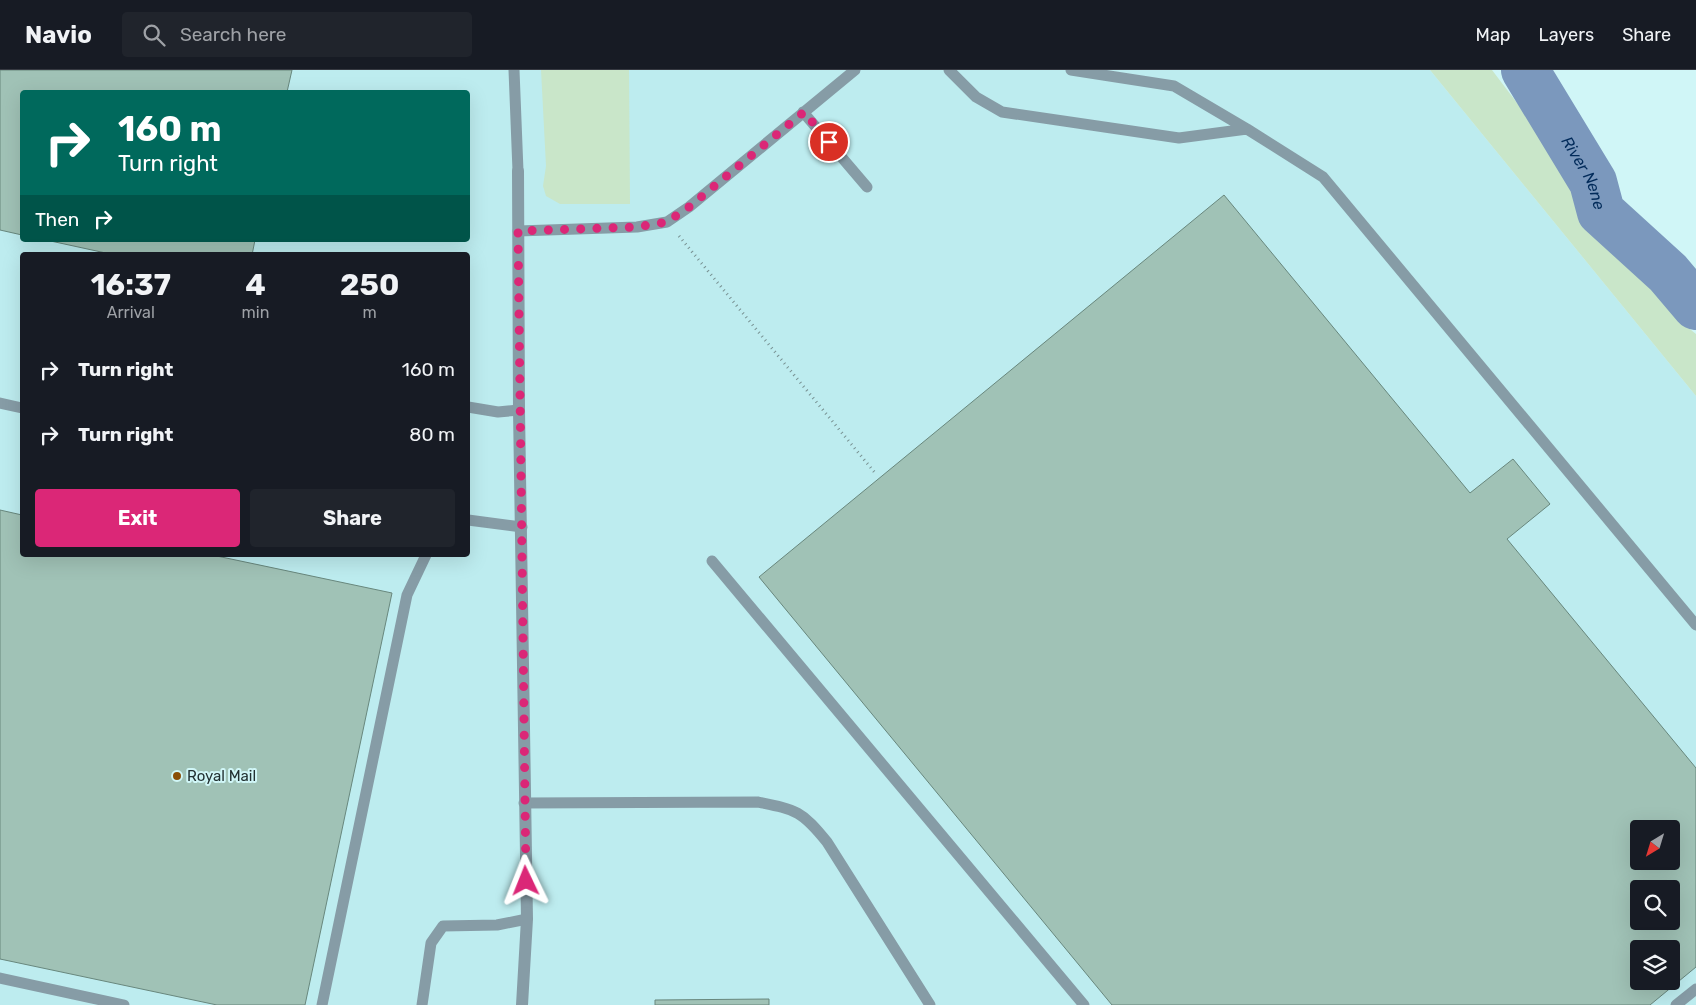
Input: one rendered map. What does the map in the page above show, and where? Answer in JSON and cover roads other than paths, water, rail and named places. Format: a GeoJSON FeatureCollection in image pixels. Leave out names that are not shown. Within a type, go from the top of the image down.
{"type":"FeatureCollection","features":[{"type":"Feature","properties":{"kind":"street"},"geometry":{"type":"LineString","coordinates":[[518,171],[519,410],[527,920],[522,1005]]}},
{"type":"Feature","properties":{"kind":"lane"},"geometry":{"type":"LineString","coordinates":[[514,70],[518,171]]}},
{"type":"Feature","properties":{"kind":"lane"},"geometry":{"type":"LineString","coordinates":[[518,231],[637,227],[667,222],[689,207],[855,70]]}},
{"type":"Feature","properties":{"kind":"lane"},"geometry":{"type":"LineString","coordinates":[[949,70],[976,97],[1002,112],[1179,138],[1248,129]]}},
{"type":"Feature","properties":{"kind":"lane"},"geometry":{"type":"LineString","coordinates":[[1071,70],[1174,86],[1248,129],[1323,177],[1696,625]]}},
{"type":"Feature","properties":{"kind":"lane"},"geometry":{"type":"LineString","coordinates":[[804,112],[868,188]]}},
{"type":"Feature","properties":{"kind":"lane"},"geometry":{"type":"LineString","coordinates":[[0,403],[20,408]]}},
{"type":"Feature","properties":{"kind":"lane"},"geometry":{"type":"LineString","coordinates":[[470,406],[498,412],[519,410]]}},
{"type":"Feature","properties":{"kind":"lane"},"geometry":{"type":"LineString","coordinates":[[470,520],[522,527]]}},
{"type":"Feature","properties":{"kind":"lane"},"geometry":{"type":"LineString","coordinates":[[322,1005],[407,595],[425,557]]}},
{"type":"Feature","properties":{"kind":"lane"},"geometry":{"type":"LineString","coordinates":[[712,561],[1084,1005]]}},
{"type":"Feature","properties":{"kind":"lane"},"geometry":{"type":"LineString","coordinates":[[524,803],[758,802],[793,809],[811,822],[827,842],[930,1005]]}},
{"type":"Feature","properties":{"kind":"lane"},"geometry":{"type":"LineString","coordinates":[[422,1005],[431,943],[443,926],[498,925],[527,920]]}},
{"type":"Feature","properties":{"kind":"lane"},"geometry":{"type":"LineString","coordinates":[[0,978],[124,1005]]}},
{"type":"Feature","properties":{"kind":"lane"},"geometry":{"type":"LineString","coordinates":[[1676,1005],[1696,989]]}},
{"type":"Feature","properties":{"kind":"waterway","name":"River Nene"},"geometry":{"type":"LineString","coordinates":[[1525,70],[1593,182],[1601,212],[1668,273],[1696,306]]}},
{"type":"Feature","properties":{"kind":"place","name":"Royal Mail"},"geometry":{"type":"Point","coordinates":[177,776]}}]}
